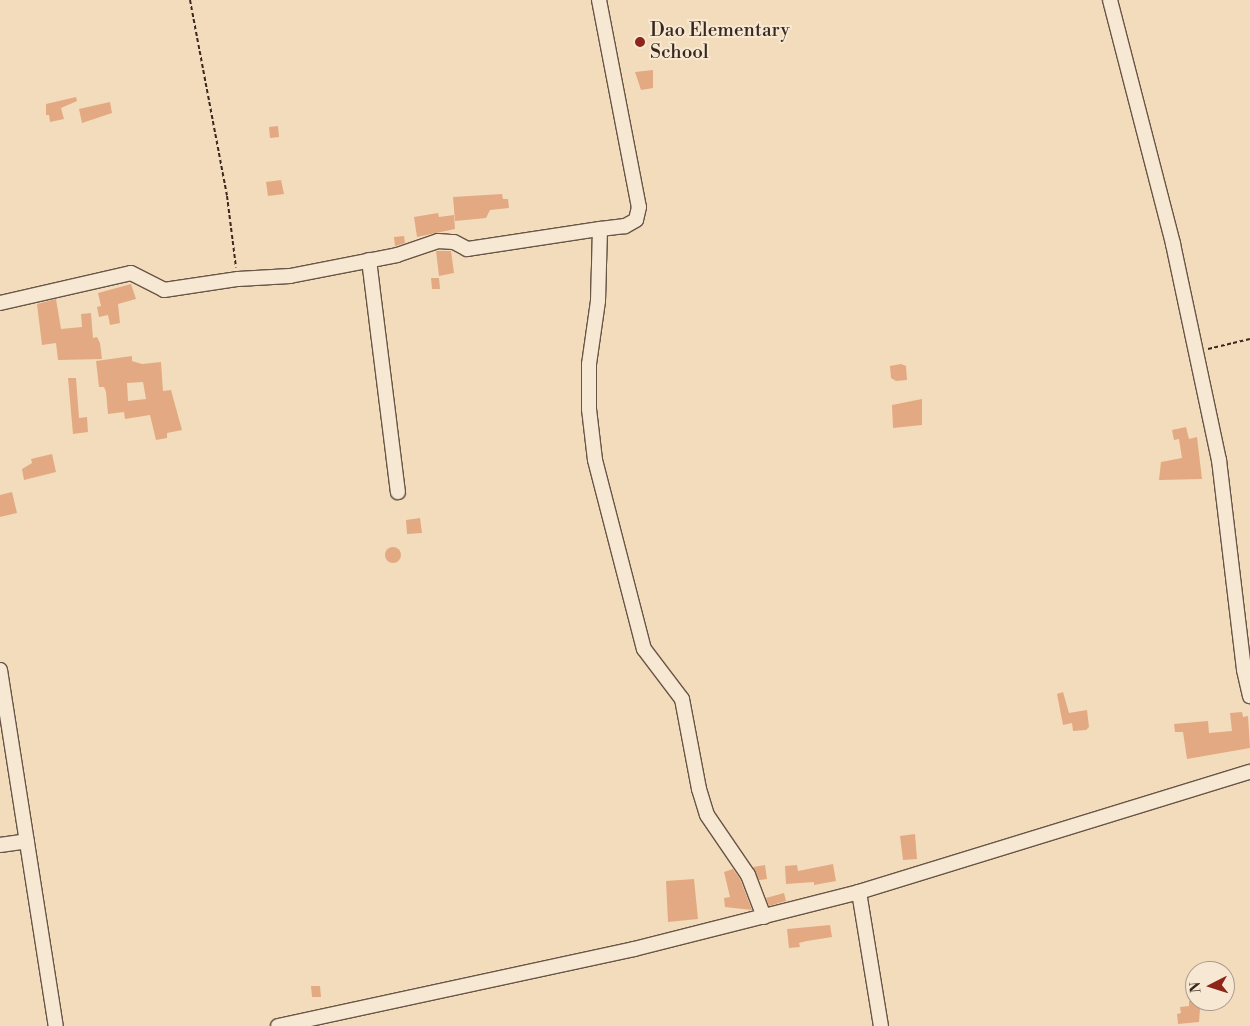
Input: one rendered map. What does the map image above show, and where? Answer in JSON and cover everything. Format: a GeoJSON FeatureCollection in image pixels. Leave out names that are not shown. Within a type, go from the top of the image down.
{"type":"FeatureCollection","features":[{"type":"Feature","properties":{"kind":"street"},"geometry":{"type":"LineString","coordinates":[[0,303],[131,273],[164,290],[238,279],[290,276],[397,255],[438,241],[454,242],[467,249],[625,226],[636,220],[639,207],[599,0]]}},
{"type":"Feature","properties":{"kind":"street"},"geometry":{"type":"LineString","coordinates":[[1110,0],[1173,244],[1219,460],[1244,670],[1250,696]]}},
{"type":"Feature","properties":{"kind":"street"},"geometry":{"type":"LineString","coordinates":[[600,229],[598,301],[589,364],[589,409],[595,460],[644,649],[682,699],[699,789],[707,815],[748,875],[764,917]]}},
{"type":"Feature","properties":{"kind":"street"},"geometry":{"type":"LineString","coordinates":[[368,260],[398,492]]}},
{"type":"Feature","properties":{"kind":"street"},"geometry":{"type":"LineString","coordinates":[[0,670],[56,1026]]}},
{"type":"Feature","properties":{"kind":"street"},"geometry":{"type":"LineString","coordinates":[[278,1026],[634,949],[764,917],[859,892],[1250,772]]}},
{"type":"Feature","properties":{"kind":"street"},"geometry":{"type":"LineString","coordinates":[[0,845],[27,841]]}},
{"type":"Feature","properties":{"kind":"street"},"geometry":{"type":"LineString","coordinates":[[859,892],[881,1026]]}},
{"type":"Feature","properties":{"kind":"path"},"geometry":{"type":"LineString","coordinates":[[190,0],[227,196],[238,279]]}},
{"type":"Feature","properties":{"kind":"path"},"geometry":{"type":"LineString","coordinates":[[1197,356],[1206,350],[1250,339]]}},
{"type":"Feature","properties":{"kind":"building"},"geometry":{"type":"Polygon","coordinates":[[[653,70],[653,88],[641,90],[635,72],[653,70]]]}},
{"type":"Feature","properties":{"kind":"building"},"geometry":{"type":"Polygon","coordinates":[[[76,97],[77,101],[61,108],[64,119],[50,122],[49,115],[46,115],[46,104],[76,97]]]}},
{"type":"Feature","properties":{"kind":"building"},"geometry":{"type":"Polygon","coordinates":[[[110,102],[112,113],[82,123],[79,109],[110,102]]]}},
{"type":"Feature","properties":{"kind":"building"},"geometry":{"type":"Polygon","coordinates":[[[278,126],[279,137],[270,138],[269,127],[278,126]]]}},
{"type":"Feature","properties":{"kind":"building"},"geometry":{"type":"Polygon","coordinates":[[[281,180],[284,194],[268,196],[266,182],[281,180]]]}},
{"type":"Feature","properties":{"kind":"building"},"geometry":{"type":"Polygon","coordinates":[[[502,194],[503,199],[508,199],[509,208],[490,210],[486,218],[455,221],[453,197],[502,194]]]}},
{"type":"Feature","properties":{"kind":"building"},"geometry":{"type":"Polygon","coordinates":[[[438,213],[439,217],[454,215],[455,229],[417,237],[414,217],[438,213]]]}},
{"type":"Feature","properties":{"kind":"building"},"geometry":{"type":"Polygon","coordinates":[[[404,236],[405,243],[395,246],[394,237],[404,236]]]}},
{"type":"Feature","properties":{"kind":"building"},"geometry":{"type":"Polygon","coordinates":[[[436,251],[451,251],[454,273],[439,276],[436,251]]]}},
{"type":"Feature","properties":{"kind":"building"},"geometry":{"type":"Polygon","coordinates":[[[431,278],[439,278],[440,289],[432,289],[431,278]]]}},
{"type":"Feature","properties":{"kind":"building"},"geometry":{"type":"Polygon","coordinates":[[[131,284],[136,299],[118,304],[120,323],[110,325],[108,315],[99,317],[97,307],[101,306],[98,293],[131,284]]]}},
{"type":"Feature","properties":{"kind":"building"},"geometry":{"type":"Polygon","coordinates":[[[56,299],[61,329],[82,327],[81,314],[91,313],[93,338],[97,337],[100,343],[102,359],[58,360],[56,343],[42,345],[37,304],[56,299]]]}},
{"type":"Feature","properties":{"kind":"building"},"geometry":{"type":"Polygon","coordinates":[[[132,356],[132,361],[142,364],[161,362],[163,391],[171,390],[182,430],[167,433],[167,438],[156,440],[150,415],[125,419],[124,412],[108,414],[106,392],[104,387],[99,387],[96,361],[132,356]],[[143,382],[127,383],[128,401],[146,399],[143,382]]]}},
{"type":"Feature","properties":{"kind":"building"},"geometry":{"type":"Polygon","coordinates":[[[901,364],[906,366],[907,380],[896,381],[891,378],[890,366],[901,364]]]}},
{"type":"Feature","properties":{"kind":"building"},"geometry":{"type":"Polygon","coordinates":[[[68,378],[76,378],[79,418],[87,417],[88,432],[73,434],[68,378]]]}},
{"type":"Feature","properties":{"kind":"building"},"geometry":{"type":"Polygon","coordinates":[[[922,399],[922,425],[893,428],[892,405],[922,399]]]}},
{"type":"Feature","properties":{"kind":"building"},"geometry":{"type":"Polygon","coordinates":[[[1186,427],[1189,439],[1197,437],[1202,479],[1159,480],[1161,462],[1182,458],[1179,439],[1174,440],[1172,430],[1186,427]]]}},
{"type":"Feature","properties":{"kind":"building"},"geometry":{"type":"Polygon","coordinates":[[[52,454],[56,472],[24,480],[22,469],[32,463],[31,459],[52,454]]]}},
{"type":"Feature","properties":{"kind":"building"},"geometry":{"type":"Polygon","coordinates":[[[12,492],[17,513],[0,517],[0,495],[12,492]]]}},
{"type":"Feature","properties":{"kind":"building"},"geometry":{"type":"Polygon","coordinates":[[[420,518],[422,533],[407,534],[406,520],[420,518]]]}},
{"type":"Feature","properties":{"kind":"building"},"geometry":{"type":"Polygon","coordinates":[[[393,547],[401,555],[393,563],[385,555],[393,547]]]}},
{"type":"Feature","properties":{"kind":"building"},"geometry":{"type":"Polygon","coordinates":[[[1063,692],[1069,713],[1087,710],[1089,727],[1086,730],[1073,731],[1072,723],[1063,725],[1057,694],[1063,692]]]}},
{"type":"Feature","properties":{"kind":"building"},"geometry":{"type":"Polygon","coordinates":[[[1242,712],[1243,717],[1248,716],[1250,748],[1187,759],[1183,732],[1175,732],[1174,724],[1208,721],[1209,733],[1232,731],[1230,713],[1242,712]]]}},
{"type":"Feature","properties":{"kind":"building"},"geometry":{"type":"Polygon","coordinates":[[[915,834],[917,859],[903,860],[900,836],[915,834]]]}},
{"type":"Feature","properties":{"kind":"building"},"geometry":{"type":"Polygon","coordinates":[[[833,864],[836,881],[814,885],[814,882],[786,884],[785,866],[797,865],[798,871],[833,864]]]}},
{"type":"Feature","properties":{"kind":"building"},"geometry":{"type":"Polygon","coordinates":[[[765,865],[767,879],[759,880],[753,867],[765,865]]]}},
{"type":"Feature","properties":{"kind":"building"},"geometry":{"type":"Polygon","coordinates":[[[733,869],[740,879],[752,910],[725,907],[724,898],[730,897],[724,872],[733,869]]]}},
{"type":"Feature","properties":{"kind":"building"},"geometry":{"type":"Polygon","coordinates":[[[694,879],[698,919],[668,922],[666,881],[694,879]]]}},
{"type":"Feature","properties":{"kind":"building"},"geometry":{"type":"Polygon","coordinates":[[[784,893],[786,901],[769,906],[766,898],[784,893]]]}},
{"type":"Feature","properties":{"kind":"building"},"geometry":{"type":"Polygon","coordinates":[[[830,925],[832,937],[799,943],[800,947],[789,948],[787,929],[830,925]]]}},
{"type":"Feature","properties":{"kind":"building"},"geometry":{"type":"Polygon","coordinates":[[[311,986],[320,986],[321,997],[312,997],[311,986]]]}},
{"type":"Feature","properties":{"kind":"building"},"geometry":{"type":"Polygon","coordinates":[[[1185,1006],[1185,1011],[1200,1011],[1199,1022],[1178,1024],[1177,1014],[1181,1013],[1180,1007],[1185,1006]]]}},
{"type":"Feature","properties":{"kind":"place","name":"Dao Elementary School"},"geometry":{"type":"Point","coordinates":[640,42]}}]}
